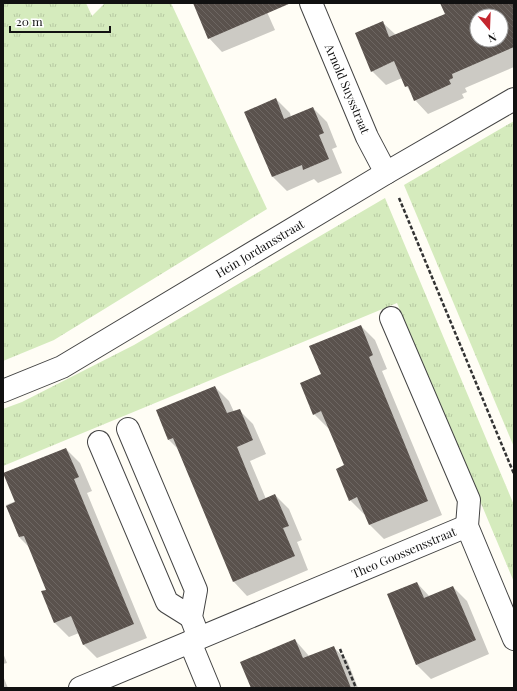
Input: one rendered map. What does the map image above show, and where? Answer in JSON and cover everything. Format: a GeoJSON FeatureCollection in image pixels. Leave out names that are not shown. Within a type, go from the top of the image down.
{"type":"FeatureCollection","features":[{"type":"Feature","properties":{"kind":"street","name":"Arnold Suysstraat"},"geometry":{"type":"LineString","coordinates":[[312,3],[367,137],[386,173]]}},
{"type":"Feature","properties":{"kind":"street","name":"Hein Jordansstraat"},"geometry":{"type":"LineString","coordinates":[[3,391],[62,367],[386,173],[514,99]]}},
{"type":"Feature","properties":{"kind":"street","name":"Theo Goossensstraat"},"geometry":{"type":"LineString","coordinates":[[80,688],[467,526],[469,500],[391,318]]}},
{"type":"Feature","properties":{"kind":"street"},"geometry":{"type":"LineString","coordinates":[[128,429],[196,590],[190,617],[209,688]]}},
{"type":"Feature","properties":{"kind":"street"},"geometry":{"type":"LineString","coordinates":[[99,442],[166,602],[190,617]]}},
{"type":"Feature","properties":{"kind":"street"},"geometry":{"type":"LineString","coordinates":[[467,526],[514,639]]}},
{"type":"Feature","properties":{"kind":"path"},"geometry":{"type":"LineString","coordinates":[[386,173],[402,206],[514,474]]}},
{"type":"Feature","properties":{"kind":"path"},"geometry":{"type":"LineString","coordinates":[[340,649],[356,688]]}},
{"type":"Feature","properties":{"kind":"green space"},"geometry":{"type":"Polygon","coordinates":[[[3,3],[86,3],[92,16],[105,3],[171,3],[267,209],[54,340],[3,361],[3,3]]]}},
{"type":"Feature","properties":{"kind":"green space"},"geometry":{"type":"Polygon","coordinates":[[[514,121],[514,447],[404,185],[514,121]]]}},
{"type":"Feature","properties":{"kind":"green space"},"geometry":{"type":"Polygon","coordinates":[[[385,198],[514,505],[514,582],[397,303],[3,466],[3,409],[22,402],[134,345],[385,198]]]}},
{"type":"Feature","properties":{"kind":"building"},"geometry":{"type":"Polygon","coordinates":[[[193,3],[291,3],[208,39],[193,3]]]}},
{"type":"Feature","properties":{"kind":"building"},"geometry":{"type":"Polygon","coordinates":[[[440,3],[514,3],[514,47],[452,74],[453,78],[449,80],[451,84],[414,101],[408,86],[405,87],[394,61],[371,72],[355,33],[383,21],[389,37],[445,14],[440,3]]]}},
{"type":"Feature","properties":{"kind":"building"},"geometry":{"type":"Polygon","coordinates":[[[276,98],[284,119],[313,107],[324,133],[319,135],[329,159],[303,170],[302,165],[272,177],[244,112],[276,98]]]}},
{"type":"Feature","properties":{"kind":"building"},"geometry":{"type":"Polygon","coordinates":[[[361,325],[373,355],[369,357],[428,501],[369,525],[357,497],[349,501],[336,469],[344,465],[321,411],[313,415],[300,383],[321,374],[309,346],[361,325]]]}},
{"type":"Feature","properties":{"kind":"building"},"geometry":{"type":"Polygon","coordinates":[[[215,386],[227,413],[240,409],[253,440],[237,447],[259,501],[275,494],[289,526],[283,528],[295,556],[233,582],[173,438],[168,440],[156,410],[215,386]]]}},
{"type":"Feature","properties":{"kind":"building"},"geometry":{"type":"Polygon","coordinates":[[[66,448],[79,477],[74,479],[134,624],[83,645],[71,616],[54,623],[41,591],[46,590],[24,536],[19,537],[6,506],[15,502],[3,473],[66,448]]]}},
{"type":"Feature","properties":{"kind":"building"},"geometry":{"type":"Polygon","coordinates":[[[417,582],[424,598],[453,586],[476,640],[416,665],[387,594],[417,582]]]}},
{"type":"Feature","properties":{"kind":"building"},"geometry":{"type":"Polygon","coordinates":[[[295,639],[303,658],[334,646],[351,688],[251,688],[240,662],[295,639]]]}}]}
